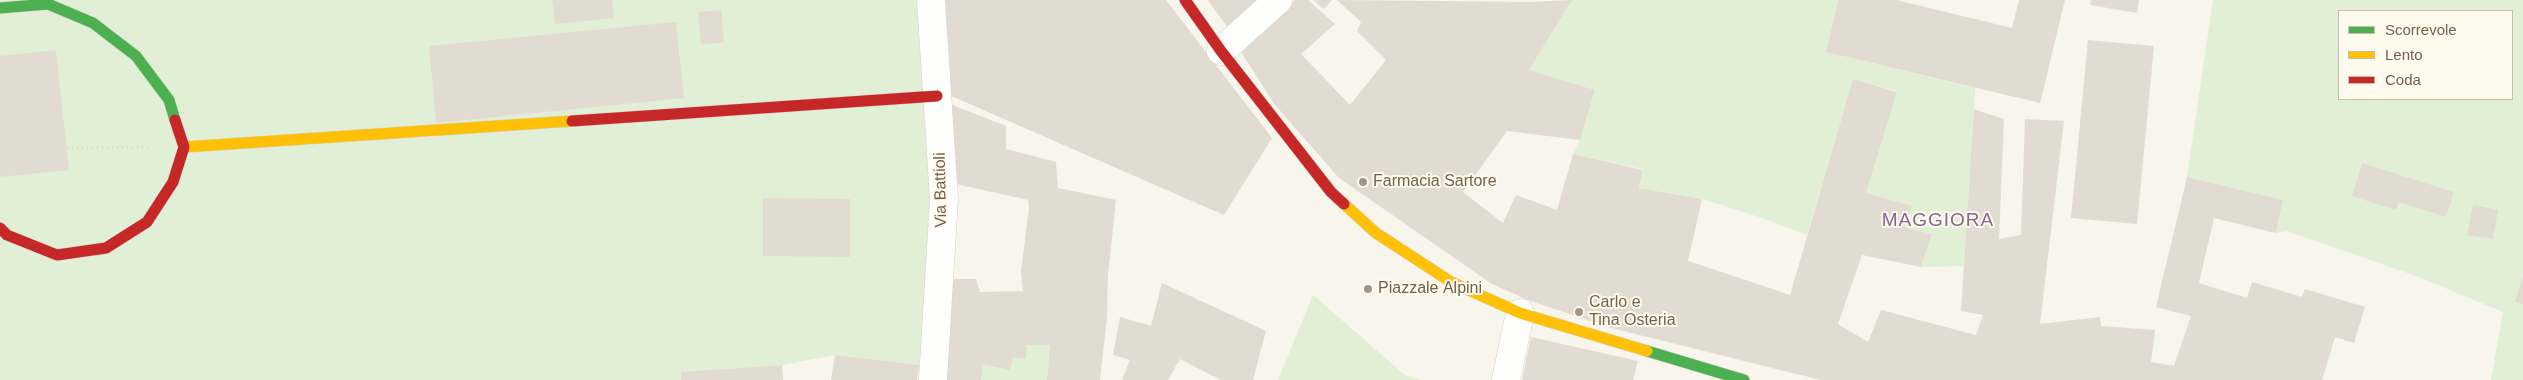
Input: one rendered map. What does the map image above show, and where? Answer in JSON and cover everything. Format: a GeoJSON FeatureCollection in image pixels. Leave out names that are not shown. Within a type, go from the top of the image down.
{"type":"FeatureCollection","features":[{"type":"Feature","properties":{"kind":"street","name":"Via Battioli"},"geometry":{"type":"LineString","coordinates":[[931,0],[944,199],[933,380]]}},
{"type":"Feature","properties":{"kind":"street"},"geometry":{"type":"LineString","coordinates":[[1185,0],[1221,51],[1331,192],[1376,233],[1451,282],[1520,313],[1744,380]]}},
{"type":"Feature","properties":{"kind":"street"},"geometry":{"type":"LineString","coordinates":[[1221,51],[1278,0]]}},
{"type":"Feature","properties":{"kind":"street"},"geometry":{"type":"LineString","coordinates":[[0,8],[48,4],[93,23],[136,56],[169,100],[184,147],[173,182],[147,222],[106,248],[57,255],[7,235],[0,228]]}},
{"type":"Feature","properties":{"kind":"street"},"geometry":{"type":"LineString","coordinates":[[184,147],[937,96]]}},
{"type":"Feature","properties":{"kind":"street"},"geometry":{"type":"LineString","coordinates":[[1506,380],[1520,313]]}},
{"type":"Feature","properties":{"kind":"path"},"geometry":{"type":"LineString","coordinates":[[66,148],[184,147]]}},
{"type":"Feature","properties":{"kind":"green space"},"geometry":{"type":"Polygon","coordinates":[[[0,0],[921,0],[931,120],[930,308],[919,365],[835,355],[782,365],[682,372],[681,380],[0,380],[0,0]]]}},
{"type":"Feature","properties":{"kind":"green space"},"geometry":{"type":"Polygon","coordinates":[[[1572,0],[1838,0],[1826,52],[1975,88],[1965,266],[1921,267],[1932,234],[1903,227],[1866,193],[1897,91],[1853,80],[1807,235],[1703,199],[1639,188],[1643,169],[1573,154],[1580,140],[1595,90],[1529,70],[1572,0]]]}},
{"type":"Feature","properties":{"kind":"green space"},"geometry":{"type":"Polygon","coordinates":[[[2213,0],[2523,0],[2523,380],[2491,380],[2503,312],[2416,276],[2287,231],[2276,233],[2283,200],[2187,177],[2213,0]]]}},
{"type":"Feature","properties":{"kind":"green space"},"geometry":{"type":"Polygon","coordinates":[[[1313,295],[1405,375],[1421,380],[1278,380],[1313,295]]]}},
{"type":"Feature","properties":{"kind":"green space"},"geometry":{"type":"Polygon","coordinates":[[[1027,345],[1050,345],[1047,380],[981,380],[983,365],[1010,370],[1013,357],[1026,359],[1027,345]]]}},
{"type":"Feature","properties":{"kind":"building"},"geometry":{"type":"Polygon","coordinates":[[[552,0],[612,0],[614,18],[555,24],[552,0]]]}},
{"type":"Feature","properties":{"kind":"building"},"geometry":{"type":"Polygon","coordinates":[[[941,0],[1166,0],[1272,138],[1224,215],[949,95],[941,0]]]}},
{"type":"Feature","properties":{"kind":"building"},"geometry":{"type":"Polygon","coordinates":[[[1208,0],[1270,0],[1233,35],[1208,0]]]}},
{"type":"Feature","properties":{"kind":"building"},"geometry":{"type":"Polygon","coordinates":[[[1295,0],[1308,0],[1335,24],[1301,54],[1350,105],[1386,60],[1357,31],[1361,22],[1337,0],[1530,2],[1572,0],[1529,70],[1595,90],[1580,140],[1507,131],[1463,192],[1503,223],[1516,195],[1557,210],[1573,154],[1643,170],[1639,188],[1702,199],[1688,261],[1790,295],[1853,79],[1897,92],[1866,193],[1912,206],[1903,227],[1932,234],[1921,267],[1862,255],[1838,324],[1868,342],[1881,310],[1976,335],[1983,315],[1961,311],[1974,109],[2004,119],[1999,239],[2021,235],[2025,119],[2064,121],[2040,324],[2100,317],[2101,326],[2155,330],[2151,362],[2174,366],[2191,316],[2156,307],[2187,177],[2283,200],[2276,233],[2214,218],[2199,283],[2247,298],[2252,282],[2302,297],[2305,289],[2365,307],[2354,343],[2335,337],[2322,380],[1821,380],[1611,328],[1528,300],[1492,284],[1339,178],[1275,105],[1241,52],[1295,0]]]}},
{"type":"Feature","properties":{"kind":"building"},"geometry":{"type":"Polygon","coordinates":[[[1313,0],[1332,0],[1324,9],[1313,0]]]}},
{"type":"Feature","properties":{"kind":"building"},"geometry":{"type":"Polygon","coordinates":[[[1838,0],[1896,0],[2012,28],[2019,0],[2065,0],[2040,103],[1826,52],[1838,0]]]}},
{"type":"Feature","properties":{"kind":"building"},"geometry":{"type":"Polygon","coordinates":[[[2091,0],[2139,0],[2137,13],[2090,5],[2091,0]]]}},
{"type":"Feature","properties":{"kind":"building"},"geometry":{"type":"Polygon","coordinates":[[[721,10],[724,43],[701,44],[698,12],[721,10]]]}},
{"type":"Feature","properties":{"kind":"building"},"geometry":{"type":"Polygon","coordinates":[[[676,22],[684,98],[436,123],[429,46],[676,22]]]}},
{"type":"Feature","properties":{"kind":"building"},"geometry":{"type":"Polygon","coordinates":[[[2088,40],[2154,46],[2137,224],[2071,218],[2088,40]]]}},
{"type":"Feature","properties":{"kind":"building"},"geometry":{"type":"Polygon","coordinates":[[[56,50],[69,170],[0,177],[0,56],[56,50]]]}},
{"type":"Feature","properties":{"kind":"building"},"geometry":{"type":"Polygon","coordinates":[[[950,104],[1006,126],[1006,149],[1056,162],[1058,188],[1116,200],[1100,380],[1047,380],[1050,345],[1027,345],[1026,359],[1013,357],[1010,370],[983,365],[981,380],[941,380],[950,279],[976,279],[980,292],[1023,291],[1021,271],[1029,208],[1028,200],[952,183],[950,104]]]}},
{"type":"Feature","properties":{"kind":"building"},"geometry":{"type":"Polygon","coordinates":[[[2362,163],[2454,192],[2446,217],[2399,202],[2396,210],[2352,196],[2362,163]]]}},
{"type":"Feature","properties":{"kind":"building"},"geometry":{"type":"Polygon","coordinates":[[[763,198],[850,199],[850,257],[763,256],[763,198]]]}},
{"type":"Feature","properties":{"kind":"building"},"geometry":{"type":"Polygon","coordinates":[[[2473,205],[2498,210],[2493,239],[2467,235],[2473,205]]]}},
{"type":"Feature","properties":{"kind":"building"},"geometry":{"type":"Polygon","coordinates":[[[2523,276],[2523,304],[2515,302],[2523,276]]]}},
{"type":"Feature","properties":{"kind":"building"},"geometry":{"type":"Polygon","coordinates":[[[1162,283],[1266,331],[1253,380],[1221,380],[1180,359],[1168,380],[1122,380],[1130,360],[1113,355],[1120,317],[1151,326],[1162,283]]]}},
{"type":"Feature","properties":{"kind":"building"},"geometry":{"type":"Polygon","coordinates":[[[1531,337],[1638,361],[1633,380],[1522,380],[1531,337]]]}},
{"type":"Feature","properties":{"kind":"building"},"geometry":{"type":"Polygon","coordinates":[[[835,355],[919,365],[917,380],[831,380],[835,355]]]}},
{"type":"Feature","properties":{"kind":"building"},"geometry":{"type":"Polygon","coordinates":[[[782,365],[783,380],[681,380],[681,372],[782,365]]]}},
{"type":"Feature","properties":{"kind":"traffic: fast"},"geometry":{"type":"LineString","coordinates":[[0,8],[48,4],[93,23],[136,56],[169,100],[175,120]]}},
{"type":"Feature","properties":{"kind":"traffic: fast"},"geometry":{"type":"LineString","coordinates":[[1647,351],[1744,380]]}},
{"type":"Feature","properties":{"kind":"traffic: slow"},"geometry":{"type":"LineString","coordinates":[[184,147],[572,121]]}},
{"type":"Feature","properties":{"kind":"traffic: slow"},"geometry":{"type":"LineString","coordinates":[[1344,204],[1376,233],[1451,282],[1520,313],[1647,351]]}},
{"type":"Feature","properties":{"kind":"traffic: jam"},"geometry":{"type":"LineString","coordinates":[[1185,0],[1221,51],[1331,192],[1344,204]]}},
{"type":"Feature","properties":{"kind":"traffic: jam"},"geometry":{"type":"LineString","coordinates":[[572,121],[937,96]]}},
{"type":"Feature","properties":{"kind":"traffic: jam"},"geometry":{"type":"LineString","coordinates":[[0,228],[7,235],[57,255],[106,248],[147,222],[173,182],[184,147],[175,120]]}},
{"type":"Feature","properties":{"kind":"place","name":"Farmacia Sartore"},"geometry":{"type":"Point","coordinates":[1363,182]}},
{"type":"Feature","properties":{"kind":"place","name":"Piazzale Alpini"},"geometry":{"type":"Point","coordinates":[1368,289]}},
{"type":"Feature","properties":{"kind":"place","name":"Carlo e Tina Osteria"},"geometry":{"type":"Point","coordinates":[1579,312]}},
{"type":"Feature","properties":{"kind":"district","name":"MAGGIORA"},"geometry":{"type":"Point","coordinates":[1938,221]}}]}
